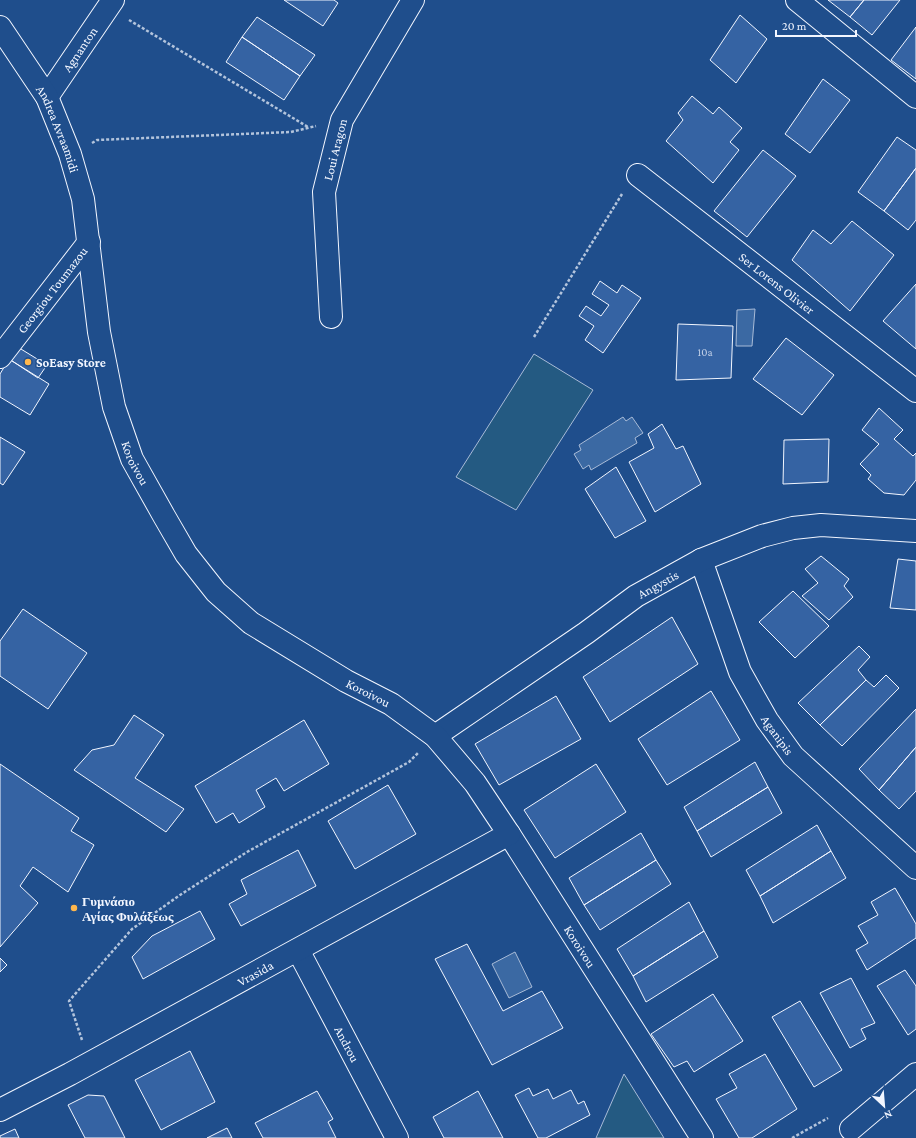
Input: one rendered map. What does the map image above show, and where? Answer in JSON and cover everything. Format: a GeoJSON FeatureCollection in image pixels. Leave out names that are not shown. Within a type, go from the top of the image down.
{"type":"FeatureCollection","features":[{"type":"Feature","properties":{"kind":"street","name":"Loui Aragon"},"geometry":{"type":"LineString","coordinates":[[331,317],[324,192],[342,120],[413,0]]}},
{"type":"Feature","properties":{"kind":"street"},"geometry":{"type":"LineString","coordinates":[[797,0],[916,97]]}},
{"type":"Feature","properties":{"kind":"street","name":"Agnanton"},"geometry":{"type":"LineString","coordinates":[[47,97],[111,4]]}},
{"type":"Feature","properties":{"kind":"street","name":"Andrea Avraamidi"},"geometry":{"type":"LineString","coordinates":[[0,27],[47,97],[70,154],[84,199],[89,242]]}},
{"type":"Feature","properties":{"kind":"street","name":"Ser Lorens Olivier"},"geometry":{"type":"LineString","coordinates":[[638,175],[916,391]]}},
{"type":"Feature","properties":{"kind":"street","name":"Georgiou Toumazou"},"geometry":{"type":"LineString","coordinates":[[0,357],[89,242]]}},
{"type":"Feature","properties":{"kind":"street","name":"Koroivou"},"geometry":{"type":"LineString","coordinates":[[89,242],[99,332],[114,407],[132,459],[186,554],[216,592],[251,623],[346,681],[391,704],[435,736],[475,783],[509,834],[702,1138]]}},
{"type":"Feature","properties":{"kind":"street","name":"Angystis"},"geometry":{"type":"LineString","coordinates":[[435,736],[586,633],[636,596],[701,560],[762,536],[793,528],[821,525],[916,531]]}},
{"type":"Feature","properties":{"kind":"street","name":"Aganipis"},"geometry":{"type":"LineString","coordinates":[[701,560],[740,672],[766,720],[793,756],[916,868]]}},
{"type":"Feature","properties":{"kind":"street","name":"Vrasida"},"geometry":{"type":"LineString","coordinates":[[0,1110],[90,1063],[509,834]]}},
{"type":"Feature","properties":{"kind":"street","name":"Androu"},"geometry":{"type":"LineString","coordinates":[[298,950],[397,1138]]}},
{"type":"Feature","properties":{"kind":"street"},"geometry":{"type":"LineString","coordinates":[[851,1129],[916,1074]]}},
{"type":"Feature","properties":{"kind":"path"},"geometry":{"type":"LineString","coordinates":[[111,4],[309,127]]}},
{"type":"Feature","properties":{"kind":"path"},"geometry":{"type":"LineString","coordinates":[[70,154],[97,140],[291,132],[342,120]]}},
{"type":"Feature","properties":{"kind":"path"},"geometry":{"type":"LineString","coordinates":[[534,337],[632,178],[638,175]]}},
{"type":"Feature","properties":{"kind":"path"},"geometry":{"type":"LineString","coordinates":[[90,1063],[69,1001],[132,929],[180,895],[247,852],[409,762],[435,736]]}},
{"type":"Feature","properties":{"kind":"shaded area"},"geometry":{"type":"Polygon","coordinates":[[[755,309],[752,346],[736,346],[737,310],[755,309]]]}},
{"type":"Feature","properties":{"kind":"shaded area"},"geometry":{"type":"Polygon","coordinates":[[[534,354],[593,390],[516,510],[456,477],[534,354]]]}},
{"type":"Feature","properties":{"kind":"shaded area"},"geometry":{"type":"Polygon","coordinates":[[[623,417],[626,421],[632,417],[643,433],[635,438],[637,443],[591,470],[589,465],[583,469],[574,454],[581,450],[579,445],[623,417]]]}},
{"type":"Feature","properties":{"kind":"shaded area"},"geometry":{"type":"Polygon","coordinates":[[[515,952],[532,987],[509,998],[492,964],[515,952]]]}},
{"type":"Feature","properties":{"kind":"shaded area"},"geometry":{"type":"Polygon","coordinates":[[[624,1074],[664,1138],[596,1138],[624,1074]]]}},
{"type":"Feature","properties":{"kind":"building"},"geometry":{"type":"Polygon","coordinates":[[[284,0],[334,0],[338,3],[323,26],[284,0]]]}},
{"type":"Feature","properties":{"kind":"building"},"geometry":{"type":"Polygon","coordinates":[[[828,0],[864,0],[850,17],[828,0]]]}},
{"type":"Feature","properties":{"kind":"building"},"geometry":{"type":"Polygon","coordinates":[[[864,0],[900,0],[872,35],[850,17],[864,0]]]}},
{"type":"Feature","properties":{"kind":"building"},"geometry":{"type":"Polygon","coordinates":[[[740,15],[767,39],[736,83],[710,60],[740,15]]]}},
{"type":"Feature","properties":{"kind":"building"},"geometry":{"type":"Polygon","coordinates":[[[257,17],[315,55],[300,76],[242,37],[257,17]]]}},
{"type":"Feature","properties":{"kind":"building"},"geometry":{"type":"Polygon","coordinates":[[[916,27],[916,79],[891,60],[916,27]]]}},
{"type":"Feature","properties":{"kind":"building"},"geometry":{"type":"Polygon","coordinates":[[[242,37],[300,76],[284,100],[226,62],[242,37]]]}},
{"type":"Feature","properties":{"kind":"building"},"geometry":{"type":"Polygon","coordinates":[[[823,79],[850,100],[810,153],[785,134],[823,79]]]}},
{"type":"Feature","properties":{"kind":"building"},"geometry":{"type":"Polygon","coordinates":[[[692,96],[713,114],[719,107],[742,128],[730,142],[739,150],[713,183],[666,141],[683,120],[678,113],[692,96]]]}},
{"type":"Feature","properties":{"kind":"building"},"geometry":{"type":"Polygon","coordinates":[[[897,137],[916,150],[916,168],[884,211],[858,192],[897,137]]]}},
{"type":"Feature","properties":{"kind":"building"},"geometry":{"type":"Polygon","coordinates":[[[763,150],[796,176],[747,237],[714,211],[763,150]]]}},
{"type":"Feature","properties":{"kind":"building"},"geometry":{"type":"Polygon","coordinates":[[[916,168],[916,220],[908,230],[884,211],[916,168]]]}},
{"type":"Feature","properties":{"kind":"building"},"geometry":{"type":"Polygon","coordinates":[[[852,221],[894,255],[850,311],[792,260],[813,230],[831,244],[852,221]]]}},
{"type":"Feature","properties":{"kind":"building"},"geometry":{"type":"Polygon","coordinates":[[[600,281],[617,293],[622,285],[641,298],[603,353],[585,340],[594,326],[579,316],[586,306],[601,316],[609,305],[592,294],[600,281]]]}},
{"type":"Feature","properties":{"kind":"building"},"geometry":{"type":"Polygon","coordinates":[[[916,284],[916,349],[883,321],[916,284]]]}},
{"type":"Feature","properties":{"kind":"building"},"geometry":{"type":"Polygon","coordinates":[[[678,324],[733,326],[731,378],[676,380],[678,324]]]}},
{"type":"Feature","properties":{"kind":"building"},"geometry":{"type":"Polygon","coordinates":[[[786,338],[834,375],[802,415],[753,379],[786,338]]]}},
{"type":"Feature","properties":{"kind":"building","name":"SoEasy Store"},"geometry":{"type":"Polygon","coordinates":[[[16,346],[47,365],[38,378],[9,359],[16,346]]]}},
{"type":"Feature","properties":{"kind":"building"},"geometry":{"type":"Polygon","coordinates":[[[9,359],[49,384],[30,415],[0,397],[0,374],[9,359]]]}},
{"type":"Feature","properties":{"kind":"building"},"geometry":{"type":"Polygon","coordinates":[[[879,408],[903,430],[894,439],[913,456],[916,453],[916,480],[904,495],[884,493],[868,479],[871,475],[860,464],[879,444],[862,430],[879,408]]]}},
{"type":"Feature","properties":{"kind":"building"},"geometry":{"type":"Polygon","coordinates":[[[662,424],[676,449],[683,446],[701,484],[655,512],[629,462],[654,448],[648,434],[662,424]]]}},
{"type":"Feature","properties":{"kind":"building"},"geometry":{"type":"Polygon","coordinates":[[[0,437],[25,452],[3,485],[0,483],[0,437]]]}},
{"type":"Feature","properties":{"kind":"building"},"geometry":{"type":"Polygon","coordinates":[[[829,439],[828,482],[783,484],[784,440],[829,439]]]}},
{"type":"Feature","properties":{"kind":"building"},"geometry":{"type":"Polygon","coordinates":[[[616,467],[646,521],[615,538],[585,489],[616,467]]]}},
{"type":"Feature","properties":{"kind":"building"},"geometry":{"type":"Polygon","coordinates":[[[821,556],[849,579],[844,586],[853,597],[829,620],[802,596],[818,583],[805,569],[821,556]]]}},
{"type":"Feature","properties":{"kind":"building"},"geometry":{"type":"Polygon","coordinates":[[[898,559],[916,561],[916,610],[890,608],[898,559]]]}},
{"type":"Feature","properties":{"kind":"building"},"geometry":{"type":"Polygon","coordinates":[[[793,591],[829,626],[795,658],[759,622],[793,591]]]}},
{"type":"Feature","properties":{"kind":"building"},"geometry":{"type":"Polygon","coordinates":[[[23,609],[87,653],[48,709],[0,676],[0,641],[23,609]]]}},
{"type":"Feature","properties":{"kind":"building"},"geometry":{"type":"Polygon","coordinates":[[[672,617],[698,664],[610,722],[583,677],[672,617]]]}},
{"type":"Feature","properties":{"kind":"building"},"geometry":{"type":"Polygon","coordinates":[[[859,646],[870,657],[858,670],[866,680],[820,725],[798,703],[859,646]]]}},
{"type":"Feature","properties":{"kind":"building"},"geometry":{"type":"Polygon","coordinates":[[[886,675],[899,688],[842,746],[820,725],[866,680],[874,687],[886,675]]]}},
{"type":"Feature","properties":{"kind":"building"},"geometry":{"type":"Polygon","coordinates":[[[711,691],[740,740],[667,785],[638,739],[711,691]]]}},
{"type":"Feature","properties":{"kind":"building"},"geometry":{"type":"Polygon","coordinates":[[[556,696],[581,739],[499,785],[475,744],[556,696]]]}},
{"type":"Feature","properties":{"kind":"building"},"geometry":{"type":"Polygon","coordinates":[[[916,709],[916,747],[879,790],[859,769],[916,709]]]}},
{"type":"Feature","properties":{"kind":"building"},"geometry":{"type":"Polygon","coordinates":[[[134,715],[164,735],[135,778],[184,809],[166,832],[74,770],[92,750],[114,745],[134,715]]]}},
{"type":"Feature","properties":{"kind":"building"},"geometry":{"type":"Polygon","coordinates":[[[304,720],[329,764],[284,791],[276,778],[256,790],[265,807],[239,823],[233,813],[216,823],[195,786],[304,720]]]}},
{"type":"Feature","properties":{"kind":"building"},"geometry":{"type":"Polygon","coordinates":[[[916,747],[916,791],[899,809],[879,790],[916,747]]]}},
{"type":"Feature","properties":{"kind":"building"},"geometry":{"type":"Polygon","coordinates":[[[755,762],[768,787],[697,831],[684,807],[755,762]]]}},
{"type":"Feature","properties":{"kind":"building"},"geometry":{"type":"Polygon","coordinates":[[[0,764],[79,818],[71,831],[94,845],[68,892],[33,867],[20,886],[38,903],[0,947],[0,764]]]}},
{"type":"Feature","properties":{"kind":"building"},"geometry":{"type":"Polygon","coordinates":[[[596,764],[626,812],[555,858],[524,810],[596,764]]]}},
{"type":"Feature","properties":{"kind":"building"},"geometry":{"type":"Polygon","coordinates":[[[388,785],[416,834],[355,869],[328,821],[388,785]]]}},
{"type":"Feature","properties":{"kind":"building"},"geometry":{"type":"Polygon","coordinates":[[[768,787],[782,813],[711,857],[697,831],[768,787]]]}},
{"type":"Feature","properties":{"kind":"building"},"geometry":{"type":"Polygon","coordinates":[[[817,825],[831,851],[760,896],[746,870],[817,825]]]}},
{"type":"Feature","properties":{"kind":"building"},"geometry":{"type":"Polygon","coordinates":[[[641,833],[656,860],[584,905],[569,878],[641,833]]]}},
{"type":"Feature","properties":{"kind":"building"},"geometry":{"type":"Polygon","coordinates":[[[298,850],[316,886],[241,926],[229,904],[247,894],[241,880],[298,850]]]}},
{"type":"Feature","properties":{"kind":"building"},"geometry":{"type":"Polygon","coordinates":[[[831,851],[846,878],[773,923],[760,896],[831,851]]]}},
{"type":"Feature","properties":{"kind":"building"},"geometry":{"type":"Polygon","coordinates":[[[656,860],[671,884],[600,930],[584,905],[656,860]]]}},
{"type":"Feature","properties":{"kind":"building"},"geometry":{"type":"Polygon","coordinates":[[[895,888],[916,924],[916,938],[867,970],[856,950],[868,943],[858,926],[878,915],[871,902],[895,888]]]}},
{"type":"Feature","properties":{"kind":"building"},"geometry":{"type":"Polygon","coordinates":[[[689,902],[704,931],[633,976],[617,949],[689,902]]]}},
{"type":"Feature","properties":{"kind":"building"},"geometry":{"type":"Polygon","coordinates":[[[200,911],[215,939],[143,979],[132,957],[152,936],[200,911]]]}},
{"type":"Feature","properties":{"kind":"building"},"geometry":{"type":"Polygon","coordinates":[[[704,931],[718,957],[646,1002],[633,976],[704,931]]]}},
{"type":"Feature","properties":{"kind":"building"},"geometry":{"type":"Polygon","coordinates":[[[467,944],[503,1011],[542,991],[563,1028],[492,1065],[435,959],[467,944]]]}},
{"type":"Feature","properties":{"kind":"building"},"geometry":{"type":"Polygon","coordinates":[[[0,958],[7,965],[0,972],[0,958]]]}},
{"type":"Feature","properties":{"kind":"building"},"geometry":{"type":"Polygon","coordinates":[[[905,970],[916,986],[916,1029],[908,1035],[877,986],[905,970]]]}},
{"type":"Feature","properties":{"kind":"building"},"geometry":{"type":"Polygon","coordinates":[[[851,978],[875,1023],[861,1029],[866,1039],[850,1048],[820,993],[851,978]]]}},
{"type":"Feature","properties":{"kind":"building"},"geometry":{"type":"Polygon","coordinates":[[[713,994],[743,1041],[694,1072],[687,1061],[674,1067],[651,1034],[713,994]]]}},
{"type":"Feature","properties":{"kind":"building"},"geometry":{"type":"Polygon","coordinates":[[[800,1001],[842,1070],[814,1087],[772,1017],[800,1001]]]}},
{"type":"Feature","properties":{"kind":"building"},"geometry":{"type":"Polygon","coordinates":[[[190,1051],[215,1102],[161,1130],[135,1080],[190,1051]]]}},
{"type":"Feature","properties":{"kind":"building"},"geometry":{"type":"Polygon","coordinates":[[[765,1054],[797,1109],[752,1138],[739,1138],[716,1099],[737,1088],[729,1074],[765,1054]]]}},
{"type":"Feature","properties":{"kind":"building"},"geometry":{"type":"Polygon","coordinates":[[[529,1088],[533,1096],[548,1089],[553,1099],[571,1090],[578,1104],[584,1101],[590,1115],[546,1138],[538,1138],[515,1095],[529,1088]]]}},
{"type":"Feature","properties":{"kind":"building"},"geometry":{"type":"Polygon","coordinates":[[[317,1091],[333,1119],[328,1122],[336,1138],[263,1138],[255,1123],[317,1091]]]}},
{"type":"Feature","properties":{"kind":"building"},"geometry":{"type":"Polygon","coordinates":[[[478,1091],[503,1138],[444,1138],[433,1117],[478,1091]]]}},
{"type":"Feature","properties":{"kind":"building"},"geometry":{"type":"Polygon","coordinates":[[[88,1095],[104,1096],[125,1138],[85,1138],[68,1105],[88,1095]]]}},
{"type":"Feature","properties":{"kind":"building"},"geometry":{"type":"Polygon","coordinates":[[[227,1128],[232,1138],[207,1138],[227,1128]]]}},
{"type":"Feature","properties":{"kind":"building"},"geometry":{"type":"Polygon","coordinates":[[[15,1129],[19,1138],[0,1138],[0,1136],[15,1129]]]}},
{"type":"Feature","properties":{"kind":"place","name":"SoEasy Store"},"geometry":{"type":"Point","coordinates":[28,362]}},
{"type":"Feature","properties":{"kind":"place","name":"Γυμνάσιο Αγίας Φυλάξεως"},"geometry":{"type":"Point","coordinates":[74,908]}}]}
